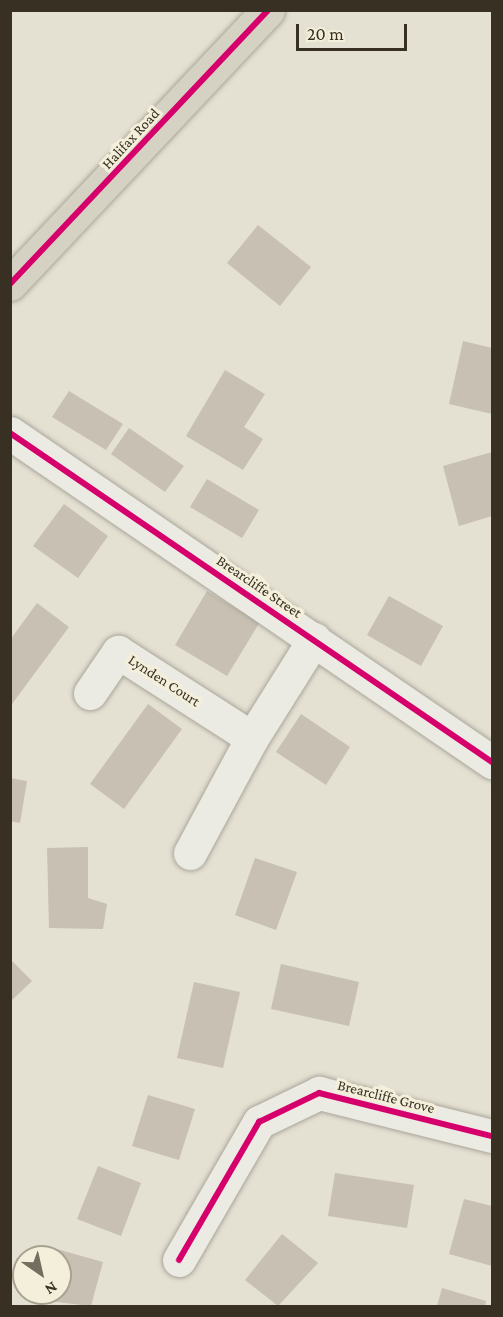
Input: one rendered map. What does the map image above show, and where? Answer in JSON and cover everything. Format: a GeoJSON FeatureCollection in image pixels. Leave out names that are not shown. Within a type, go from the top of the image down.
{"type":"FeatureCollection","features":[{"type":"Feature","properties":{"kind":"highway","name":"Halifax Road"},"geometry":{"type":"LineString","coordinates":[[10,284],[268,10]]}},
{"type":"Feature","properties":{"kind":"street","name":"Brearcliffe Street"},"geometry":{"type":"LineString","coordinates":[[10,433],[492,762]]}},
{"type":"Feature","properties":{"kind":"street"},"geometry":{"type":"LineString","coordinates":[[190,853],[252,738],[314,639]]}},
{"type":"Feature","properties":{"kind":"street","name":"Lynden Court"},"geometry":{"type":"LineString","coordinates":[[90,693],[118,652],[252,738]]}},
{"type":"Feature","properties":{"kind":"street","name":"Brearcliffe Grove"},"geometry":{"type":"LineString","coordinates":[[179,1260],[259,1122],[319,1093],[492,1136]]}},
{"type":"Feature","properties":{"kind":"building"},"geometry":{"type":"Polygon","coordinates":[[[258,225],[311,267],[280,306],[227,263],[258,225]]]}},
{"type":"Feature","properties":{"kind":"building"},"geometry":{"type":"Polygon","coordinates":[[[463,341],[492,348],[492,414],[449,404],[463,341]]]}},
{"type":"Feature","properties":{"kind":"building"},"geometry":{"type":"Polygon","coordinates":[[[225,370],[265,394],[244,427],[263,439],[243,470],[186,436],[225,370]]]}},
{"type":"Feature","properties":{"kind":"building"},"geometry":{"type":"Polygon","coordinates":[[[69,391],[123,424],[106,450],[52,417],[69,391]]]}},
{"type":"Feature","properties":{"kind":"building"},"geometry":{"type":"Polygon","coordinates":[[[129,428],[184,466],[165,492],[111,454],[129,428]]]}},
{"type":"Feature","properties":{"kind":"building"},"geometry":{"type":"Polygon","coordinates":[[[492,452],[492,516],[459,526],[443,466],[492,452]]]}},
{"type":"Feature","properties":{"kind":"building"},"geometry":{"type":"Polygon","coordinates":[[[207,479],[259,510],[242,538],[190,507],[207,479]]]}},
{"type":"Feature","properties":{"kind":"building"},"geometry":{"type":"Polygon","coordinates":[[[64,504],[108,536],[78,578],[33,546],[64,504]]]}},
{"type":"Feature","properties":{"kind":"building"},"geometry":{"type":"Polygon","coordinates":[[[207,591],[260,622],[227,676],[175,645],[207,591]]]}},
{"type":"Feature","properties":{"kind":"building"},"geometry":{"type":"Polygon","coordinates":[[[389,596],[443,626],[421,666],[367,635],[389,596]]]}},
{"type":"Feature","properties":{"kind":"building"},"geometry":{"type":"Polygon","coordinates":[[[37,603],[69,627],[12,704],[10,640],[37,603]]]}},
{"type":"Feature","properties":{"kind":"building"},"geometry":{"type":"Polygon","coordinates":[[[148,704],[182,729],[124,809],[90,784],[148,704]]]}},
{"type":"Feature","properties":{"kind":"building"},"geometry":{"type":"Polygon","coordinates":[[[301,714],[350,747],[326,785],[276,752],[301,714]]]}},
{"type":"Feature","properties":{"kind":"building"},"geometry":{"type":"Polygon","coordinates":[[[10,778],[27,781],[20,823],[10,821],[10,778]]]}},
{"type":"Feature","properties":{"kind":"building"},"geometry":{"type":"Polygon","coordinates":[[[88,847],[88,898],[107,904],[103,929],[49,928],[47,848],[88,847]]]}},
{"type":"Feature","properties":{"kind":"building"},"geometry":{"type":"Polygon","coordinates":[[[255,858],[297,872],[276,930],[235,915],[255,858]]]}},
{"type":"Feature","properties":{"kind":"building"},"geometry":{"type":"Polygon","coordinates":[[[10,959],[32,981],[10,1002],[10,959]]]}},
{"type":"Feature","properties":{"kind":"building"},"geometry":{"type":"Polygon","coordinates":[[[281,964],[359,982],[349,1026],[271,1009],[281,964]]]}},
{"type":"Feature","properties":{"kind":"building"},"geometry":{"type":"Polygon","coordinates":[[[194,982],[240,992],[223,1068],[177,1058],[194,982]]]}},
{"type":"Feature","properties":{"kind":"building"},"geometry":{"type":"Polygon","coordinates":[[[148,1095],[195,1109],[179,1160],[132,1146],[148,1095]]]}},
{"type":"Feature","properties":{"kind":"building"},"geometry":{"type":"Polygon","coordinates":[[[98,1166],[141,1183],[121,1236],[77,1219],[98,1166]]]}},
{"type":"Feature","properties":{"kind":"building"},"geometry":{"type":"Polygon","coordinates":[[[335,1173],[414,1185],[407,1228],[328,1216],[335,1173]]]}},
{"type":"Feature","properties":{"kind":"building"},"geometry":{"type":"Polygon","coordinates":[[[464,1199],[492,1206],[492,1266],[449,1254],[464,1199]]]}},
{"type":"Feature","properties":{"kind":"building"},"geometry":{"type":"Polygon","coordinates":[[[282,1234],[318,1263],[278,1306],[245,1280],[282,1234]]]}},
{"type":"Feature","properties":{"kind":"building"},"geometry":{"type":"Polygon","coordinates":[[[72,1253],[103,1262],[91,1306],[72,1304],[72,1253]]]}},
{"type":"Feature","properties":{"kind":"building"},"geometry":{"type":"Polygon","coordinates":[[[442,1288],[486,1301],[485,1306],[437,1306],[442,1288]]]}},
{"type":"Feature","properties":{"kind":"cycle path"},"geometry":{"type":"LineString","coordinates":[[10,284],[268,10]]}},
{"type":"Feature","properties":{"kind":"cycle path"},"geometry":{"type":"LineString","coordinates":[[10,433],[492,762]]}},
{"type":"Feature","properties":{"kind":"cycle path"},"geometry":{"type":"LineString","coordinates":[[179,1260],[259,1122],[319,1093],[492,1136]]}}]}
